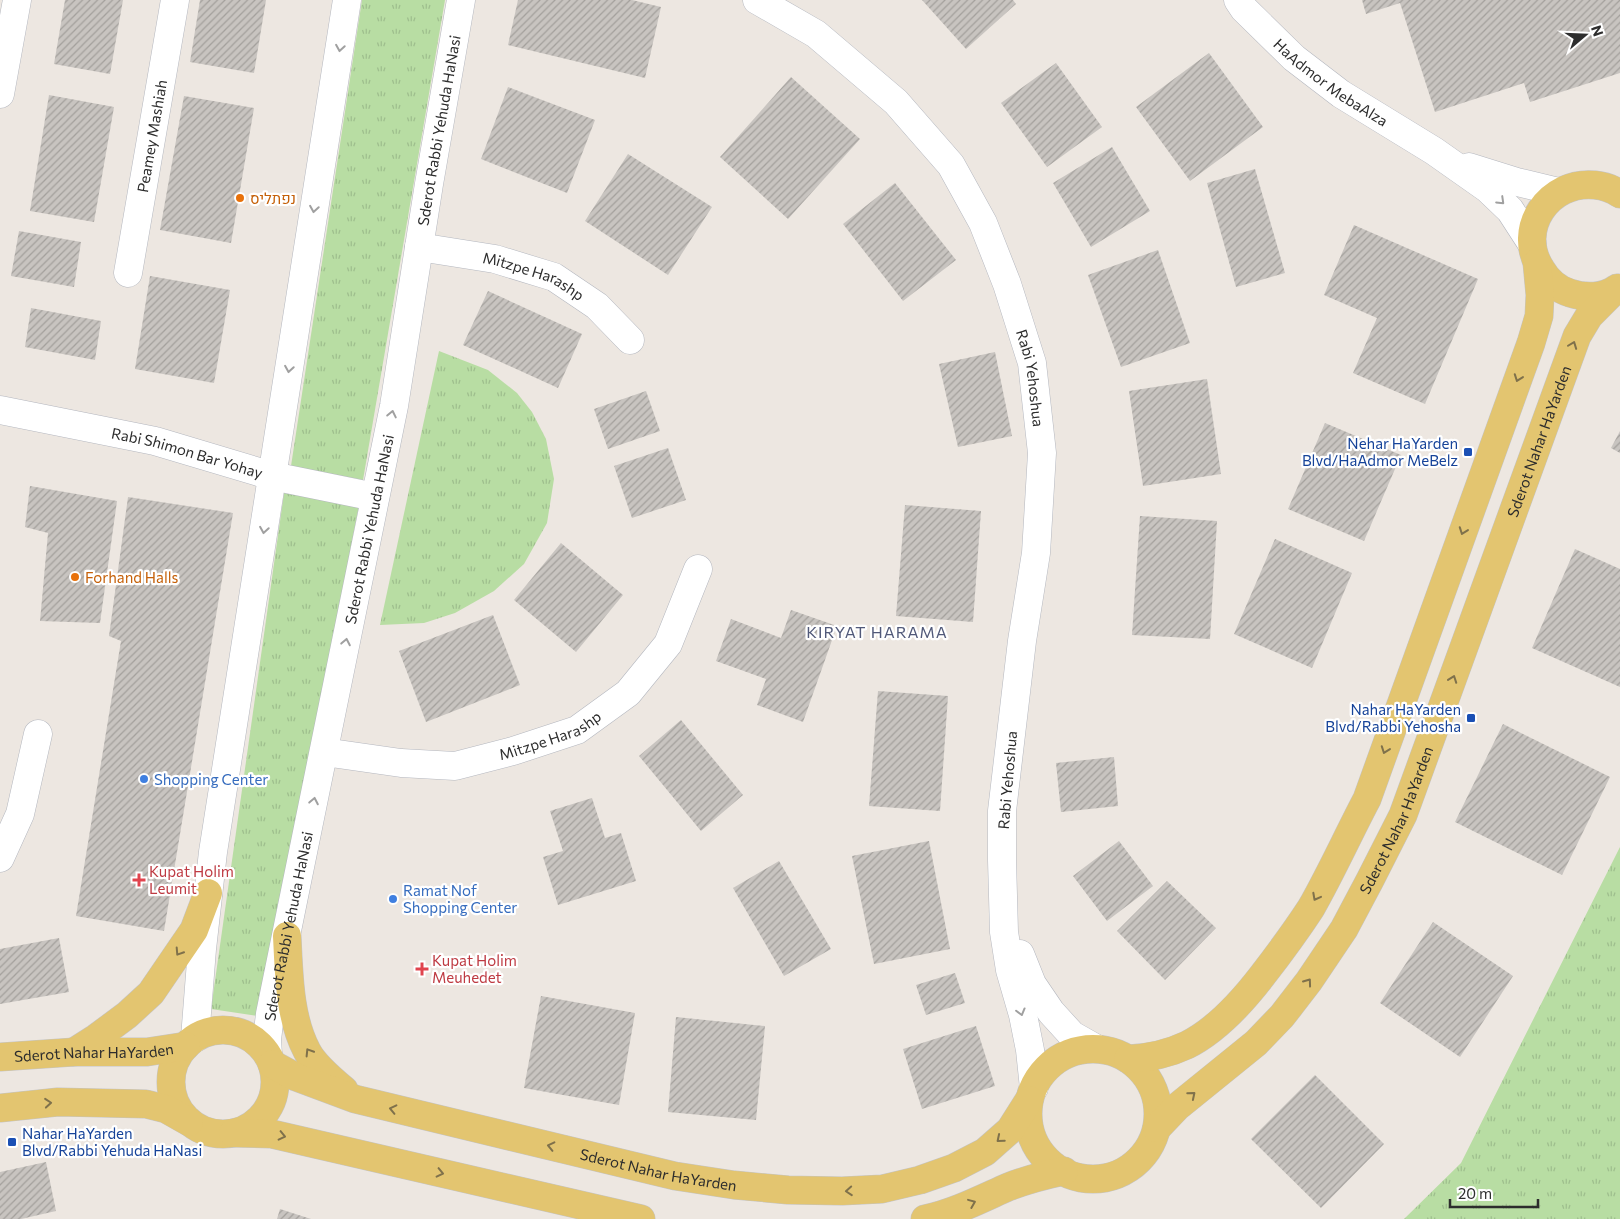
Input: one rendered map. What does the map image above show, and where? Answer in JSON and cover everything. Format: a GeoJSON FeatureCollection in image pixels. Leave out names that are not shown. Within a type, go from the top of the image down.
{"type":"FeatureCollection","features":[{"type":"Feature","properties":{"kind":"main road"},"geometry":{"type":"LineString","coordinates":[[1128,1059],[1149,1058],[1169,1052],[1204,1034],[1228,1014],[1251,989],[1277,957],[1310,908],[1367,799],[1531,342],[1538,316],[1540,295],[1534,228],[1539,214],[1547,202],[1559,192],[1572,186],[1586,184],[1613,185]]}},
{"type":"Feature","properties":{"kind":"main road"},"geometry":{"type":"LineString","coordinates":[[1535,253],[1547,279],[1561,290],[1578,296],[1596,296],[1617,289]]}},
{"type":"Feature","properties":{"kind":"main road","name":"Sderot Nahar HaYarden"},"geometry":{"type":"LineString","coordinates":[[1156,1128],[1177,1107],[1256,1043],[1282,1016],[1309,981],[1344,929],[1403,815],[1577,336],[1589,316],[1617,289]]}},
{"type":"Feature","properties":{"kind":"main road"},"geometry":{"type":"LineString","coordinates":[[74,1052],[128,1015],[151,993],[194,930],[208,893]]}},
{"type":"Feature","properties":{"kind":"main road"},"geometry":{"type":"LineString","coordinates":[[286,936],[290,990],[297,1027],[307,1052],[328,1076],[355,1099]]}},
{"type":"Feature","properties":{"kind":"main road"},"geometry":{"type":"LineString","coordinates":[[192,1124],[186,1120],[174,1099],[171,1083],[173,1067],[180,1052],[190,1042],[219,1030],[235,1031],[251,1038],[263,1048],[275,1073],[275,1091],[268,1108],[257,1122],[242,1131],[233,1133]]}},
{"type":"Feature","properties":{"kind":"main road","name":"Sderot Nahar HaYarden"},"geometry":{"type":"LineString","coordinates":[[0,1057],[74,1052],[147,1052],[190,1042]]}},
{"type":"Feature","properties":{"kind":"main road"},"geometry":{"type":"LineString","coordinates":[[1095,1048],[1112,1051],[1128,1059],[1143,1072],[1153,1089],[1158,1108],[1156,1128],[1150,1146],[1137,1162],[1121,1172],[1102,1178],[1083,1178],[1064,1172],[1047,1159],[1035,1142],[1029,1122],[1032,1094],[1044,1072],[1058,1059],[1076,1051],[1095,1048]]}},
{"type":"Feature","properties":{"kind":"main road","name":"Sderot Nahar HaYarden"},"geometry":{"type":"LineString","coordinates":[[270,1060],[296,1077],[355,1099],[675,1176],[770,1189],[842,1191],[882,1188],[920,1180],[954,1168],[985,1152],[1010,1130],[1032,1094]]}},
{"type":"Feature","properties":{"kind":"main road"},"geometry":{"type":"LineString","coordinates":[[0,1108],[58,1102],[146,1104],[166,1109],[201,1129],[217,1134],[272,1134],[641,1219]]}},
{"type":"Feature","properties":{"kind":"main road"},"geometry":{"type":"LineString","coordinates":[[926,1219],[1017,1184],[1064,1172]]}},
{"type":"Feature","properties":{"kind":"street"},"geometry":{"type":"LineString","coordinates":[[0,94],[17,0]]}},
{"type":"Feature","properties":{"kind":"street","name":"Peamey Mashiah"},"geometry":{"type":"LineString","coordinates":[[128,273],[175,0]]}},
{"type":"Feature","properties":{"kind":"street"},"geometry":{"type":"LineString","coordinates":[[190,1042],[214,842],[348,0]]}},
{"type":"Feature","properties":{"kind":"street","name":"Sderot Rabbi Yehuda HaNasi"},"geometry":{"type":"LineString","coordinates":[[270,1060],[267,1040],[270,1014],[394,406],[461,0]]}},
{"type":"Feature","properties":{"kind":"street","name":"Rabi Yehoshua"},"geometry":{"type":"LineString","coordinates":[[757,0],[816,34],[896,102],[951,165],[983,223],[1007,284],[1032,363],[1042,453],[1037,543],[1022,641],[1002,811],[1004,932],[1010,970],[1023,1015],[1030,1050],[1032,1094]]}},
{"type":"Feature","properties":{"kind":"street","name":"HaAdmor MebaAlza"},"geometry":{"type":"LineString","coordinates":[[1238,0],[1244,9],[1294,58],[1341,94],[1434,152],[1488,189],[1510,210],[1535,253]]}},
{"type":"Feature","properties":{"kind":"street","name":"HaAdmor MebaAlza"},"geometry":{"type":"LineString","coordinates":[[1434,152],[1475,170],[1559,192]]}},
{"type":"Feature","properties":{"kind":"street","name":"Mitzpe Harashp"},"geometry":{"type":"LineString","coordinates":[[419,247],[495,259],[554,277],[597,306],[630,340]]}},
{"type":"Feature","properties":{"kind":"street","name":"Rabi Shimon Bar Yohay"},"geometry":{"type":"LineString","coordinates":[[0,410],[155,441],[272,476],[375,498]]}},
{"type":"Feature","properties":{"kind":"street","name":"Mitzpe Harashp"},"geometry":{"type":"LineString","coordinates":[[324,752],[402,763],[455,766],[513,751],[577,730],[628,693],[668,644],[698,569]]}},
{"type":"Feature","properties":{"kind":"street"},"geometry":{"type":"LineString","coordinates":[[0,858],[20,814],[38,734]]}},
{"type":"Feature","properties":{"kind":"street","name":"Rabi Yehoshua"},"geometry":{"type":"LineString","coordinates":[[1002,860],[1007,909],[1017,948],[1032,984],[1051,1012],[1072,1035],[1095,1048]]}},
{"type":"Feature","properties":{"kind":"green space"},"geometry":{"type":"Polygon","coordinates":[[[362,0],[445,0],[363,480],[291,466],[362,0]]]}},
{"type":"Feature","properties":{"kind":"green space"},"geometry":{"type":"Polygon","coordinates":[[[439,351],[488,370],[517,393],[532,412],[546,439],[554,479],[547,523],[524,564],[494,591],[455,613],[424,623],[380,625],[439,351]]]}},
{"type":"Feature","properties":{"kind":"green space"},"geometry":{"type":"Polygon","coordinates":[[[284,493],[359,506],[258,1016],[211,1009],[284,493]]]}},
{"type":"Feature","properties":{"kind":"green space"},"geometry":{"type":"Polygon","coordinates":[[[1620,847],[1620,1219],[1404,1219],[1461,1163],[1620,847]]]}},
{"type":"Feature","properties":{"kind":"building"},"geometry":{"type":"Polygon","coordinates":[[[65,0],[123,0],[110,74],[54,64],[65,0]]]}},
{"type":"Feature","properties":{"kind":"building"},"geometry":{"type":"Polygon","coordinates":[[[200,0],[266,0],[254,73],[190,62],[200,0]]]}},
{"type":"Feature","properties":{"kind":"building"},"geometry":{"type":"Polygon","coordinates":[[[518,0],[632,0],[661,7],[645,78],[508,45],[518,0]]]}},
{"type":"Feature","properties":{"kind":"building"},"geometry":{"type":"Polygon","coordinates":[[[922,0],[1013,0],[1016,4],[966,49],[922,0]]]}},
{"type":"Feature","properties":{"kind":"building"},"geometry":{"type":"Polygon","coordinates":[[[1362,0],[1620,0],[1620,73],[1530,102],[1524,83],[1435,112],[1400,3],[1366,14],[1362,0]]]}},
{"type":"Feature","properties":{"kind":"building"},"geometry":{"type":"Polygon","coordinates":[[[1209,53],[1263,127],[1190,181],[1136,107],[1209,53]]]}},
{"type":"Feature","properties":{"kind":"building"},"geometry":{"type":"Polygon","coordinates":[[[1056,63],[1102,127],[1047,167],[1001,103],[1056,63]]]}},
{"type":"Feature","properties":{"kind":"building"},"geometry":{"type":"Polygon","coordinates":[[[791,77],[860,139],[788,219],[720,157],[791,77]]]}},
{"type":"Feature","properties":{"kind":"building"},"geometry":{"type":"Polygon","coordinates":[[[508,87],[595,120],[567,193],[481,159],[508,87]]]}},
{"type":"Feature","properties":{"kind":"building"},"geometry":{"type":"Polygon","coordinates":[[[49,95],[114,107],[94,222],[30,211],[49,95]]]}},
{"type":"Feature","properties":{"kind":"building"},"geometry":{"type":"Polygon","coordinates":[[[184,96],[254,108],[231,243],[160,230],[184,96]]]}},
{"type":"Feature","properties":{"kind":"building"},"geometry":{"type":"Polygon","coordinates":[[[1112,147],[1150,211],[1091,247],[1053,183],[1112,147]]]}},
{"type":"Feature","properties":{"kind":"building"},"geometry":{"type":"Polygon","coordinates":[[[628,154],[712,207],[668,275],[585,221],[628,154]]]}},
{"type":"Feature","properties":{"kind":"building"},"geometry":{"type":"Polygon","coordinates":[[[1255,169],[1285,273],[1236,287],[1207,183],[1255,169]]]}},
{"type":"Feature","properties":{"kind":"building"},"geometry":{"type":"Polygon","coordinates":[[[895,183],[956,260],[903,301],[843,224],[895,183]]]}},
{"type":"Feature","properties":{"kind":"building"},"geometry":{"type":"Polygon","coordinates":[[[1354,225],[1478,279],[1425,404],[1353,373],[1377,318],[1324,295],[1354,225]]]}},
{"type":"Feature","properties":{"kind":"building"},"geometry":{"type":"Polygon","coordinates":[[[19,231],[81,242],[74,287],[11,276],[19,231]]]}},
{"type":"Feature","properties":{"kind":"building"},"geometry":{"type":"Polygon","coordinates":[[[1158,250],[1190,343],[1121,367],[1088,275],[1158,250]]]}},
{"type":"Feature","properties":{"kind":"building"},"geometry":{"type":"Polygon","coordinates":[[[150,276],[230,290],[214,383],[135,369],[150,276]]]}},
{"type":"Feature","properties":{"kind":"building"},"geometry":{"type":"Polygon","coordinates":[[[488,291],[582,334],[558,388],[463,345],[488,291]]]}},
{"type":"Feature","properties":{"kind":"building"},"geometry":{"type":"Polygon","coordinates":[[[31,308],[101,321],[95,360],[25,347],[31,308]]]}},
{"type":"Feature","properties":{"kind":"building"},"geometry":{"type":"Polygon","coordinates":[[[995,352],[1012,436],[958,447],[939,364],[995,352]]]}},
{"type":"Feature","properties":{"kind":"building"},"geometry":{"type":"Polygon","coordinates":[[[1207,379],[1221,474],[1143,486],[1129,391],[1207,379]]]}},
{"type":"Feature","properties":{"kind":"building"},"geometry":{"type":"Polygon","coordinates":[[[646,391],[660,431],[608,449],[594,409],[646,391]]]}},
{"type":"Feature","properties":{"kind":"building"},"geometry":{"type":"Polygon","coordinates":[[[1325,423],[1401,455],[1364,541],[1288,509],[1325,423]]]}},
{"type":"Feature","properties":{"kind":"building"},"geometry":{"type":"Polygon","coordinates":[[[1620,431],[1620,453],[1611,448],[1620,431]]]}},
{"type":"Feature","properties":{"kind":"building"},"geometry":{"type":"Polygon","coordinates":[[[668,448],[686,500],[632,518],[614,466],[668,448]]]}},
{"type":"Feature","properties":{"kind":"building","name":"Forhand Halls"},"geometry":{"type":"Polygon","coordinates":[[[30,486],[117,501],[100,623],[40,621],[48,533],[25,527],[30,486]]]}},
{"type":"Feature","properties":{"kind":"building","name":"Shopping Center"},"geometry":{"type":"Polygon","coordinates":[[[128,497],[233,513],[164,931],[76,916],[121,641],[109,636],[128,497]]]}},
{"type":"Feature","properties":{"kind":"building"},"geometry":{"type":"Polygon","coordinates":[[[905,505],[981,511],[973,622],[896,616],[905,505]]]}},
{"type":"Feature","properties":{"kind":"building"},"geometry":{"type":"Polygon","coordinates":[[[1140,516],[1217,521],[1210,639],[1132,635],[1140,516]]]}},
{"type":"Feature","properties":{"kind":"building"},"geometry":{"type":"Polygon","coordinates":[[[1275,539],[1352,573],[1312,668],[1234,634],[1275,539]]]}},
{"type":"Feature","properties":{"kind":"building"},"geometry":{"type":"Polygon","coordinates":[[[561,543],[623,595],[576,652],[514,600],[561,543]]]}},
{"type":"Feature","properties":{"kind":"building"},"geometry":{"type":"Polygon","coordinates":[[[1575,549],[1620,569],[1620,687],[1532,648],[1575,549]]]}},
{"type":"Feature","properties":{"kind":"building"},"geometry":{"type":"Polygon","coordinates":[[[791,610],[837,626],[803,722],[757,705],[766,679],[716,661],[731,619],[781,638],[791,610]]]}},
{"type":"Feature","properties":{"kind":"building"},"geometry":{"type":"Polygon","coordinates":[[[493,615],[520,685],[426,722],[399,651],[493,615]]]}},
{"type":"Feature","properties":{"kind":"building"},"geometry":{"type":"Polygon","coordinates":[[[878,691],[948,696],[940,811],[869,806],[878,691]]]}},
{"type":"Feature","properties":{"kind":"building"},"geometry":{"type":"Polygon","coordinates":[[[681,720],[743,795],[701,831],[639,756],[681,720]]]}},
{"type":"Feature","properties":{"kind":"building"},"geometry":{"type":"Polygon","coordinates":[[[1503,724],[1610,777],[1562,875],[1455,822],[1503,724]]]}},
{"type":"Feature","properties":{"kind":"building"},"geometry":{"type":"Polygon","coordinates":[[[1114,757],[1118,806],[1061,812],[1056,763],[1114,757]]]}},
{"type":"Feature","properties":{"kind":"building"},"geometry":{"type":"Polygon","coordinates":[[[592,798],[605,838],[621,833],[636,881],[558,905],[543,857],[563,851],[550,811],[592,798]]]}},
{"type":"Feature","properties":{"kind":"building"},"geometry":{"type":"Polygon","coordinates":[[[929,841],[950,949],[874,964],[852,856],[929,841]]]}},
{"type":"Feature","properties":{"kind":"building"},"geometry":{"type":"Polygon","coordinates":[[[1119,841],[1153,886],[1107,921],[1073,876],[1119,841]]]}},
{"type":"Feature","properties":{"kind":"building"},"geometry":{"type":"Polygon","coordinates":[[[779,861],[831,949],[784,976],[733,888],[779,861]]]}},
{"type":"Feature","properties":{"kind":"building"},"geometry":{"type":"Polygon","coordinates":[[[1167,881],[1216,928],[1165,980],[1117,931],[1167,881]]]}},
{"type":"Feature","properties":{"kind":"building"},"geometry":{"type":"Polygon","coordinates":[[[1433,922],[1513,976],[1460,1057],[1380,1003],[1433,922]]]}},
{"type":"Feature","properties":{"kind":"building"},"geometry":{"type":"Polygon","coordinates":[[[59,938],[69,992],[0,1004],[0,949],[59,938]]]}},
{"type":"Feature","properties":{"kind":"building"},"geometry":{"type":"Polygon","coordinates":[[[955,973],[965,1003],[926,1015],[916,985],[955,973]]]}},
{"type":"Feature","properties":{"kind":"building"},"geometry":{"type":"Polygon","coordinates":[[[541,996],[635,1013],[619,1105],[524,1088],[541,996]]]}},
{"type":"Feature","properties":{"kind":"building"},"geometry":{"type":"Polygon","coordinates":[[[676,1017],[765,1026],[756,1120],[668,1112],[676,1017]]]}},
{"type":"Feature","properties":{"kind":"building"},"geometry":{"type":"Polygon","coordinates":[[[976,1026],[995,1086],[922,1109],[903,1049],[976,1026]]]}},
{"type":"Feature","properties":{"kind":"building"},"geometry":{"type":"Polygon","coordinates":[[[1315,1075],[1384,1144],[1321,1208],[1251,1139],[1315,1075]]]}},
{"type":"Feature","properties":{"kind":"building"},"geometry":{"type":"Polygon","coordinates":[[[46,1162],[56,1211],[21,1219],[0,1219],[0,1172],[46,1162]]]}},
{"type":"Feature","properties":{"kind":"building"},"geometry":{"type":"Polygon","coordinates":[[[280,1209],[311,1219],[277,1219],[280,1209]]]}},
{"type":"Feature","properties":{"kind":"place","name":"נפתליס"},"geometry":{"type":"Point","coordinates":[240,198]}},
{"type":"Feature","properties":{"kind":"place","name":"Nehar HaYarden Blvd/HaAdmor MeBelz"},"geometry":{"type":"Point","coordinates":[1468,452]}},
{"type":"Feature","properties":{"kind":"place","name":"Forhand Halls"},"geometry":{"type":"Point","coordinates":[75,577]}},
{"type":"Feature","properties":{"kind":"place","name":"Nahar HaYarden Blvd/Rabbi Yehosha"},"geometry":{"type":"Point","coordinates":[1471,718]}},
{"type":"Feature","properties":{"kind":"place","name":"Shopping Center"},"geometry":{"type":"Point","coordinates":[144,779]}},
{"type":"Feature","properties":{"kind":"place","name":"Kupat Holim Leumit"},"geometry":{"type":"Point","coordinates":[139,880]}},
{"type":"Feature","properties":{"kind":"place","name":"Ramat Nof Shopping Center"},"geometry":{"type":"Point","coordinates":[393,899]}},
{"type":"Feature","properties":{"kind":"place","name":"Kupat Holim Meuhedet"},"geometry":{"type":"Point","coordinates":[422,969]}},
{"type":"Feature","properties":{"kind":"place","name":"Nahar HaYarden Blvd/Rabbi Yehuda HaNasi"},"geometry":{"type":"Point","coordinates":[12,1142]}},
{"type":"Feature","properties":{"kind":"district","name":"KIRYAT HARAMA"},"geometry":{"type":"Point","coordinates":[877,631]}}]}
